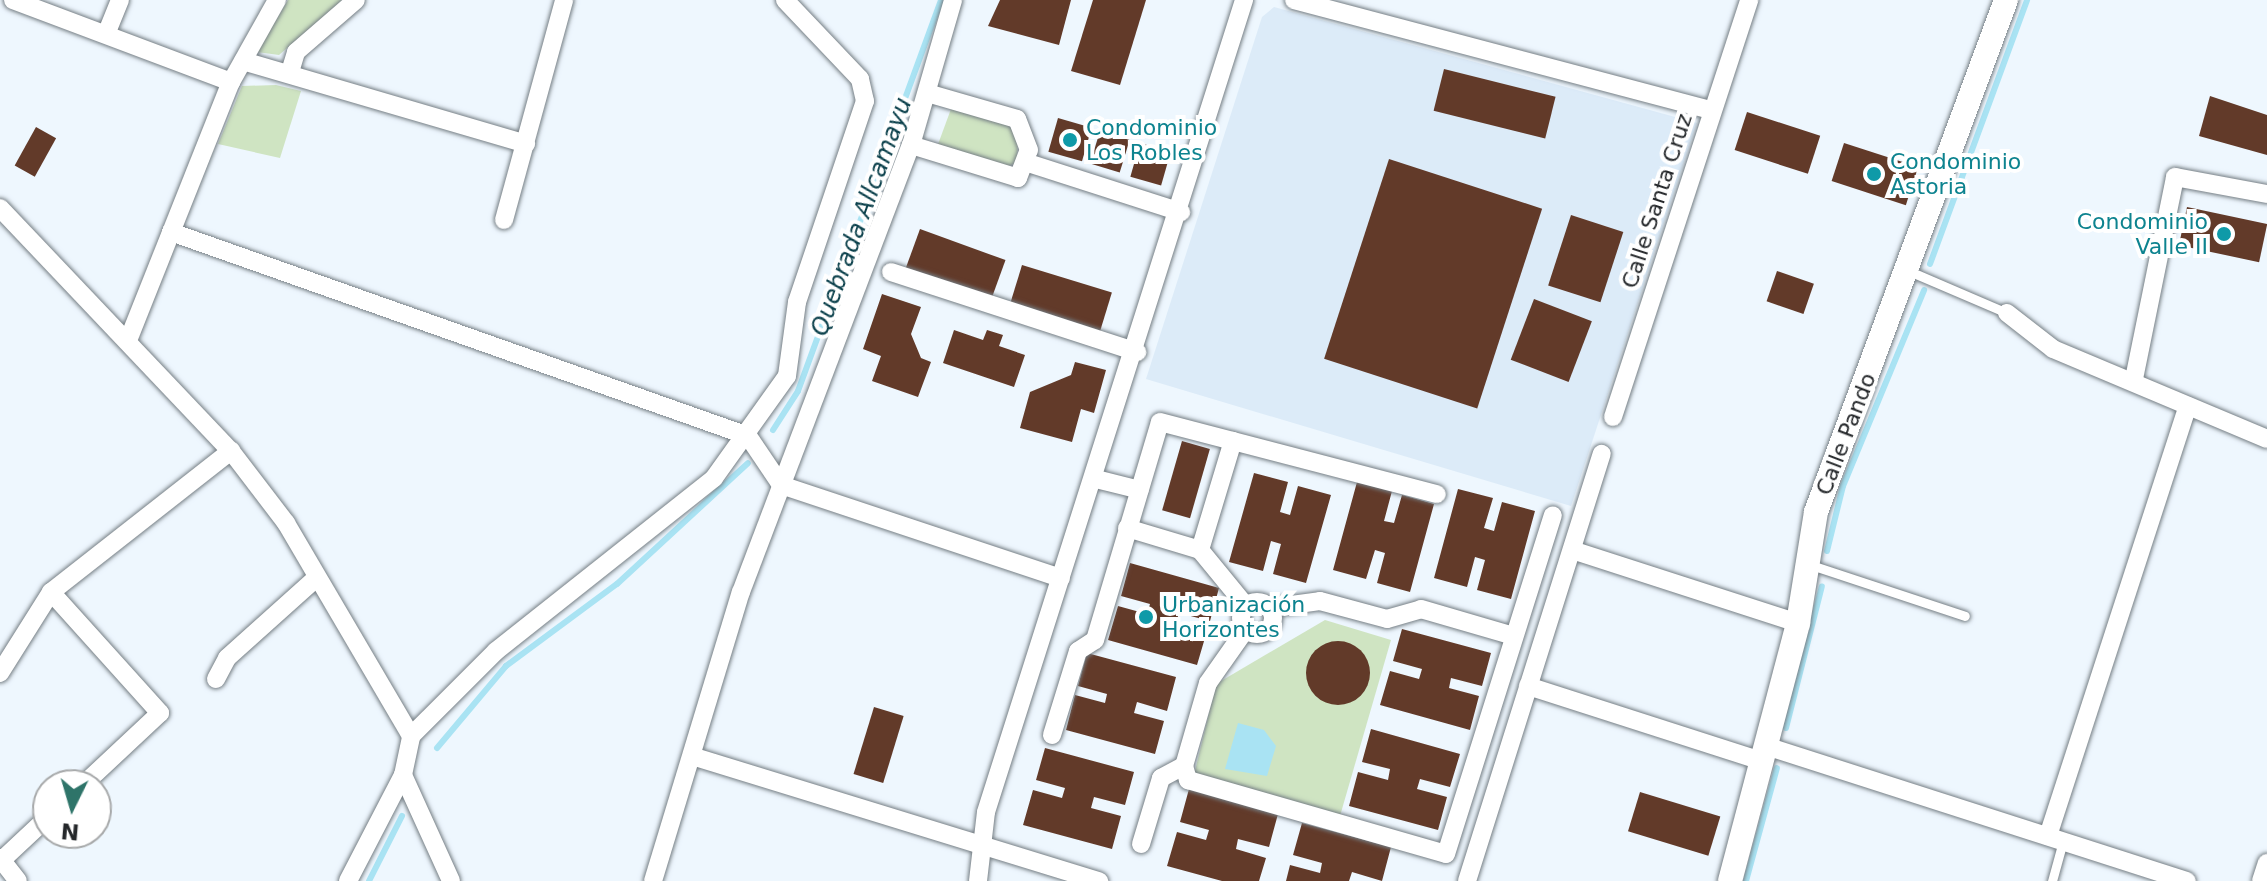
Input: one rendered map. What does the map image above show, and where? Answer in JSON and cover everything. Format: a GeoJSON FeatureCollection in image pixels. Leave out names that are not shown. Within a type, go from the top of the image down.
{"type":"FeatureCollection","features":[{"type":"Feature","properties":{"kind":"street"},"geometry":{"type":"LineString","coordinates":[[13,0],[107,32],[231,82]]}},
{"type":"Feature","properties":{"kind":"street"},"geometry":{"type":"LineString","coordinates":[[107,32],[120,0]]}},
{"type":"Feature","properties":{"kind":"street"},"geometry":{"type":"LineString","coordinates":[[129,338],[231,82],[277,0]]}},
{"type":"Feature","properties":{"kind":"street"},"geometry":{"type":"LineString","coordinates":[[290,72],[296,52],[356,0]]}},
{"type":"Feature","properties":{"kind":"street"},"geometry":{"type":"LineString","coordinates":[[504,220],[564,0]]}},
{"type":"Feature","properties":{"kind":"street"},"geometry":{"type":"LineString","coordinates":[[348,881],[403,775],[411,736],[496,651],[714,478],[748,436],[787,376],[797,302],[865,101],[860,79],[785,0]]}},
{"type":"Feature","properties":{"kind":"street"},"geometry":{"type":"LineString","coordinates":[[653,881],[695,757],[741,592],[911,145],[953,0]]}},
{"type":"Feature","properties":{"kind":"street"},"geometry":{"type":"LineString","coordinates":[[978,881],[981,847],[1061,578],[1137,352],[1244,0]]}},
{"type":"Feature","properties":{"kind":"street"},"geometry":{"type":"LineString","coordinates":[[1294,0],[1343,6],[1711,110]]}},
{"type":"Feature","properties":{"kind":"street","name":"Calle Santa Cruz"},"geometry":{"type":"LineString","coordinates":[[1613,417],[1749,0]]}},
{"type":"Feature","properties":{"kind":"street","name":"Calle Pando"},"geometry":{"type":"LineString","coordinates":[[1730,881],[1798,623],[1816,512],[1909,271],[2006,0]]}},
{"type":"Feature","properties":{"kind":"street"},"geometry":{"type":"LineString","coordinates":[[243,61],[290,72],[526,144]]}},
{"type":"Feature","properties":{"kind":"street"},"geometry":{"type":"LineString","coordinates":[[911,145],[1018,178],[1025,162],[1029,138],[1017,119],[927,93]]}},
{"type":"Feature","properties":{"kind":"street"},"geometry":{"type":"LineString","coordinates":[[1025,162],[1181,212]]}},
{"type":"Feature","properties":{"kind":"street"},"geometry":{"type":"LineString","coordinates":[[2134,379],[2175,177],[2267,194]]}},
{"type":"Feature","properties":{"kind":"street"},"geometry":{"type":"LineString","coordinates":[[0,208],[129,338],[231,451],[286,523],[315,579],[411,736]]}},
{"type":"Feature","properties":{"kind":"street"},"geometry":{"type":"LineString","coordinates":[[171,232],[748,436],[781,485],[1061,578]]}},
{"type":"Feature","properties":{"kind":"street"},"geometry":{"type":"LineString","coordinates":[[891,272],[1137,352]]}},
{"type":"Feature","properties":{"kind":"street"},"geometry":{"type":"LineString","coordinates":[[2007,313],[2053,349],[2134,379],[2188,406],[2267,439]]}},
{"type":"Feature","properties":{"kind":"street"},"geometry":{"type":"LineString","coordinates":[[2056,839],[2188,406]]}},
{"type":"Feature","properties":{"kind":"street"},"geometry":{"type":"LineString","coordinates":[[1052,735],[1078,651],[1095,640],[1160,422],[1437,494]]}},
{"type":"Feature","properties":{"kind":"street"},"geometry":{"type":"LineString","coordinates":[[1200,550],[1233,441]]}},
{"type":"Feature","properties":{"kind":"street"},"geometry":{"type":"LineString","coordinates":[[0,673],[51,592],[231,451]]}},
{"type":"Feature","properties":{"kind":"street"},"geometry":{"type":"LineString","coordinates":[[1467,881],[1602,454]]}},
{"type":"Feature","properties":{"kind":"street"},"geometry":{"type":"LineString","coordinates":[[1096,479],[1140,490]]}},
{"type":"Feature","properties":{"kind":"street"},"geometry":{"type":"LineString","coordinates":[[1127,528],[1200,550],[1246,606],[1246,629],[1208,683],[1184,766],[1188,780],[1446,854],[1553,515]]}},
{"type":"Feature","properties":{"kind":"street"},"geometry":{"type":"LineString","coordinates":[[1572,550],[1798,623]]}},
{"type":"Feature","properties":{"kind":"street"},"geometry":{"type":"LineString","coordinates":[[216,679],[227,658],[315,579]]}},
{"type":"Feature","properties":{"kind":"street"},"geometry":{"type":"LineString","coordinates":[[51,592],[160,713],[100,769]]}},
{"type":"Feature","properties":{"kind":"street"},"geometry":{"type":"LineString","coordinates":[[1246,606],[1269,608],[1320,601],[1387,619],[1421,609],[1514,636]]}},
{"type":"Feature","properties":{"kind":"street"},"geometry":{"type":"LineString","coordinates":[[1246,629],[1266,631],[1269,608]]}},
{"type":"Feature","properties":{"kind":"street"},"geometry":{"type":"LineString","coordinates":[[1528,686],[2056,839],[2187,881]]}},
{"type":"Feature","properties":{"kind":"street"},"geometry":{"type":"LineString","coordinates":[[695,757],[1099,881]]}},
{"type":"Feature","properties":{"kind":"street"},"geometry":{"type":"LineString","coordinates":[[1141,844],[1161,778],[1184,766]]}},
{"type":"Feature","properties":{"kind":"street"},"geometry":{"type":"LineString","coordinates":[[403,775],[451,881]]}},
{"type":"Feature","properties":{"kind":"street"},"geometry":{"type":"LineString","coordinates":[[18,881],[1,859],[32,831]]}},
{"type":"Feature","properties":{"kind":"street"},"geometry":{"type":"LineString","coordinates":[[2261,881],[2267,863]]}},
{"type":"Feature","properties":{"kind":"lane"},"geometry":{"type":"LineString","coordinates":[[1909,271],[2007,313]]}},
{"type":"Feature","properties":{"kind":"lane"},"geometry":{"type":"LineString","coordinates":[[1807,564],[1965,616]]}},
{"type":"Feature","properties":{"kind":"lane"},"geometry":{"type":"LineString","coordinates":[[2052,881],[2056,839]]}},
{"type":"Feature","properties":{"kind":"shaded area"},"geometry":{"type":"Polygon","coordinates":[[[1274,7],[1697,123],[1571,506],[1146,379],[1262,17],[1274,7]]]}},
{"type":"Feature","properties":{"kind":"green space"},"geometry":{"type":"Polygon","coordinates":[[[288,0],[342,0],[279,55],[257,52],[288,0]]]}},
{"type":"Feature","properties":{"kind":"green space"},"geometry":{"type":"Polygon","coordinates":[[[276,85],[301,91],[280,158],[218,144],[242,86],[276,85]]]}},
{"type":"Feature","properties":{"kind":"green space"},"geometry":{"type":"Polygon","coordinates":[[[951,109],[1018,128],[1017,162],[1005,168],[937,147],[951,109]]]}},
{"type":"Feature","properties":{"kind":"green space"},"geometry":{"type":"Polygon","coordinates":[[[1325,620],[1391,640],[1340,816],[1194,775],[1216,684],[1325,620]]]}},
{"type":"Feature","properties":{"kind":"water"},"geometry":{"type":"Polygon","coordinates":[[[1238,723],[1264,730],[1276,746],[1267,776],[1225,769],[1238,723]]]}},
{"type":"Feature","properties":{"kind":"building"},"geometry":{"type":"Polygon","coordinates":[[[1000,0],[1071,0],[1059,45],[988,26],[1000,0]]]}},
{"type":"Feature","properties":{"kind":"building"},"geometry":{"type":"Polygon","coordinates":[[[1093,0],[1146,0],[1120,85],[1071,71],[1093,0]]]}},
{"type":"Feature","properties":{"kind":"building"},"geometry":{"type":"Polygon","coordinates":[[[1444,69],[1556,97],[1545,139],[1434,111],[1444,69]]]}},
{"type":"Feature","properties":{"kind":"building"},"geometry":{"type":"Polygon","coordinates":[[[2210,96],[2267,115],[2267,155],[2199,136],[2210,96]]]}},
{"type":"Feature","properties":{"kind":"building"},"geometry":{"type":"Polygon","coordinates":[[[1747,112],[1820,136],[1808,174],[1735,150],[1747,112]]]}},
{"type":"Feature","properties":{"kind":"building","name":"Condominio Los Robles"},"geometry":{"type":"Polygon","coordinates":[[[1058,118],[1092,128],[1082,161],[1048,152],[1058,118]]]}},
{"type":"Feature","properties":{"kind":"building"},"geometry":{"type":"Polygon","coordinates":[[[36,127],[56,138],[35,177],[15,165],[36,127]]]}},
{"type":"Feature","properties":{"kind":"building","name":"Condominio Los Robles"},"geometry":{"type":"Polygon","coordinates":[[[1100,131],[1130,140],[1120,173],[1090,164],[1100,131]]]}},
{"type":"Feature","properties":{"kind":"building","name":"Condominio Los Robles"},"geometry":{"type":"Polygon","coordinates":[[[1140,143],[1171,152],[1161,185],[1130,177],[1140,143]]]}},
{"type":"Feature","properties":{"kind":"building","name":"Condominio Astoria"},"geometry":{"type":"Polygon","coordinates":[[[1844,143],[1918,167],[1906,205],[1832,181],[1844,143]]]}},
{"type":"Feature","properties":{"kind":"building"},"geometry":{"type":"Polygon","coordinates":[[[1389,159],[1542,209],[1477,408],[1324,359],[1389,159]]]}},
{"type":"Feature","properties":{"kind":"building","name":"Condominio Valle II"},"geometry":{"type":"Polygon","coordinates":[[[2187,207],[2267,224],[2259,262],[2179,245],[2187,207]]]}},
{"type":"Feature","properties":{"kind":"building"},"geometry":{"type":"Polygon","coordinates":[[[1571,215],[1623,232],[1600,302],[1548,285],[1571,215]]]}},
{"type":"Feature","properties":{"kind":"building"},"geometry":{"type":"Polygon","coordinates":[[[920,229],[1006,260],[990,301],[905,270],[920,229]]]}},
{"type":"Feature","properties":{"kind":"building"},"geometry":{"type":"Polygon","coordinates":[[[1022,265],[1112,292],[1098,337],[1008,310],[1022,265]]]}},
{"type":"Feature","properties":{"kind":"building"},"geometry":{"type":"Polygon","coordinates":[[[1777,271],[1814,284],[1803,314],[1767,301],[1777,271]]]}},
{"type":"Feature","properties":{"kind":"building"},"geometry":{"type":"Polygon","coordinates":[[[882,294],[921,307],[911,334],[921,358],[931,362],[918,397],[872,381],[881,356],[863,349],[882,294]]]}},
{"type":"Feature","properties":{"kind":"building"},"geometry":{"type":"Polygon","coordinates":[[[1534,299],[1592,321],[1569,382],[1511,360],[1534,299]]]}},
{"type":"Feature","properties":{"kind":"building"},"geometry":{"type":"Polygon","coordinates":[[[954,330],[983,340],[987,330],[1003,335],[999,346],[1025,355],[1014,387],[943,363],[954,330]]]}},
{"type":"Feature","properties":{"kind":"building"},"geometry":{"type":"Polygon","coordinates":[[[1075,362],[1106,370],[1094,413],[1081,409],[1072,442],[1020,428],[1030,392],[1071,375],[1075,362]]]}},
{"type":"Feature","properties":{"kind":"building"},"geometry":{"type":"Polygon","coordinates":[[[1182,441],[1210,449],[1190,518],[1162,510],[1182,441]]]}},
{"type":"Feature","properties":{"kind":"building","name":"Urbanización Horizontes"},"geometry":{"type":"Polygon","coordinates":[[[1254,473],[1288,482],[1280,512],[1290,515],[1298,486],[1331,495],[1306,583],[1273,574],[1281,544],[1271,541],[1263,571],[1229,562],[1254,473]]]}},
{"type":"Feature","properties":{"kind":"building","name":"Urbanización Horizontes"},"geometry":{"type":"Polygon","coordinates":[[[1357,482],[1392,491],[1384,521],[1394,523],[1402,495],[1434,504],[1410,592],[1377,583],[1385,553],[1375,550],[1366,579],[1333,570],[1357,482]]]}},
{"type":"Feature","properties":{"kind":"building"},"geometry":{"type":"Polygon","coordinates":[[[1458,489],[1493,498],[1484,528],[1494,531],[1502,502],[1535,511],[1511,599],[1477,590],[1485,560],[1475,557],[1467,587],[1434,578],[1458,489]]]}},
{"type":"Feature","properties":{"kind":"building","name":"Urbanización Horizontes"},"geometry":{"type":"Polygon","coordinates":[[[1130,563],[1219,588],[1210,621],[1179,613],[1176,623],[1207,631],[1197,665],[1108,640],[1118,606],[1147,614],[1150,604],[1121,596],[1130,563]]]}},
{"type":"Feature","properties":{"kind":"building"},"geometry":{"type":"Polygon","coordinates":[[[1402,629],[1491,653],[1482,686],[1451,678],[1449,688],[1479,696],[1470,730],[1380,705],[1390,671],[1419,679],[1422,669],[1393,661],[1402,629]]]}},
{"type":"Feature","properties":{"kind":"building"},"geometry":{"type":"Polygon","coordinates":[[[1338,641],[1361,650],[1370,673],[1361,696],[1338,705],[1315,696],[1306,673],[1315,650],[1338,641]]]}},
{"type":"Feature","properties":{"kind":"building","name":"Urbanización Horizontes"},"geometry":{"type":"Polygon","coordinates":[[[1087,653],[1176,677],[1167,711],[1137,702],[1134,713],[1164,721],[1155,754],[1066,730],[1075,695],[1105,703],[1107,694],[1078,686],[1087,653]]]}},
{"type":"Feature","properties":{"kind":"building"},"geometry":{"type":"Polygon","coordinates":[[[874,707],[904,716],[883,783],[854,774],[874,707]]]}},
{"type":"Feature","properties":{"kind":"building"},"geometry":{"type":"Polygon","coordinates":[[[1371,729],[1460,754],[1450,787],[1420,779],[1417,789],[1447,797],[1438,830],[1349,806],[1358,772],[1388,780],[1390,769],[1362,762],[1371,729]]]}},
{"type":"Feature","properties":{"kind":"building"},"geometry":{"type":"Polygon","coordinates":[[[1045,748],[1134,772],[1125,805],[1094,797],[1091,808],[1121,816],[1112,849],[1023,825],[1033,790],[1062,798],[1065,788],[1036,780],[1045,748]]]}},
{"type":"Feature","properties":{"kind":"building"},"geometry":{"type":"Polygon","coordinates":[[[1189,789],[1278,814],[1269,847],[1238,839],[1236,849],[1266,858],[1259,881],[1222,881],[1167,866],[1177,832],[1206,840],[1209,830],[1180,822],[1189,789]]]}},
{"type":"Feature","properties":{"kind":"building"},"geometry":{"type":"Polygon","coordinates":[[[1640,792],[1720,817],[1708,856],[1628,831],[1640,792]]]}},
{"type":"Feature","properties":{"kind":"building"},"geometry":{"type":"Polygon","coordinates":[[[1302,823],[1391,847],[1382,881],[1352,872],[1349,881],[1286,881],[1290,865],[1320,873],[1322,863],[1293,855],[1302,823]]]}},
{"type":"Feature","properties":{"kind":"waterway","name":"Quebrada Allcamayu"},"geometry":{"type":"LineString","coordinates":[[773,430],[798,391],[941,0]]}},
{"type":"Feature","properties":{"kind":"waterway"},"geometry":{"type":"LineString","coordinates":[[1930,264],[2027,0]]}},
{"type":"Feature","properties":{"kind":"waterway"},"geometry":{"type":"LineString","coordinates":[[1827,551],[1843,486],[1924,290]]}},
{"type":"Feature","properties":{"kind":"waterway","name":"Quebrada Allcamayu"},"geometry":{"type":"LineString","coordinates":[[437,748],[506,666],[617,584],[748,463]]}},
{"type":"Feature","properties":{"kind":"waterway"},"geometry":{"type":"LineString","coordinates":[[1786,728],[1822,586]]}},
{"type":"Feature","properties":{"kind":"waterway"},"geometry":{"type":"LineString","coordinates":[[1746,881],[1777,768]]}},
{"type":"Feature","properties":{"kind":"waterway","name":"Quebrada Allcamayu"},"geometry":{"type":"LineString","coordinates":[[369,881],[402,816]]}},
{"type":"Feature","properties":{"kind":"place","name":"Condominio Los Robles"},"geometry":{"type":"Point","coordinates":[1070,140]}},
{"type":"Feature","properties":{"kind":"place","name":"Condominio Astoria"},"geometry":{"type":"Point","coordinates":[1874,174]}},
{"type":"Feature","properties":{"kind":"place","name":"Condominio Valle II"},"geometry":{"type":"Point","coordinates":[2224,234]}},
{"type":"Feature","properties":{"kind":"place","name":"Urbanización Horizontes"},"geometry":{"type":"Point","coordinates":[1146,617]}}]}
